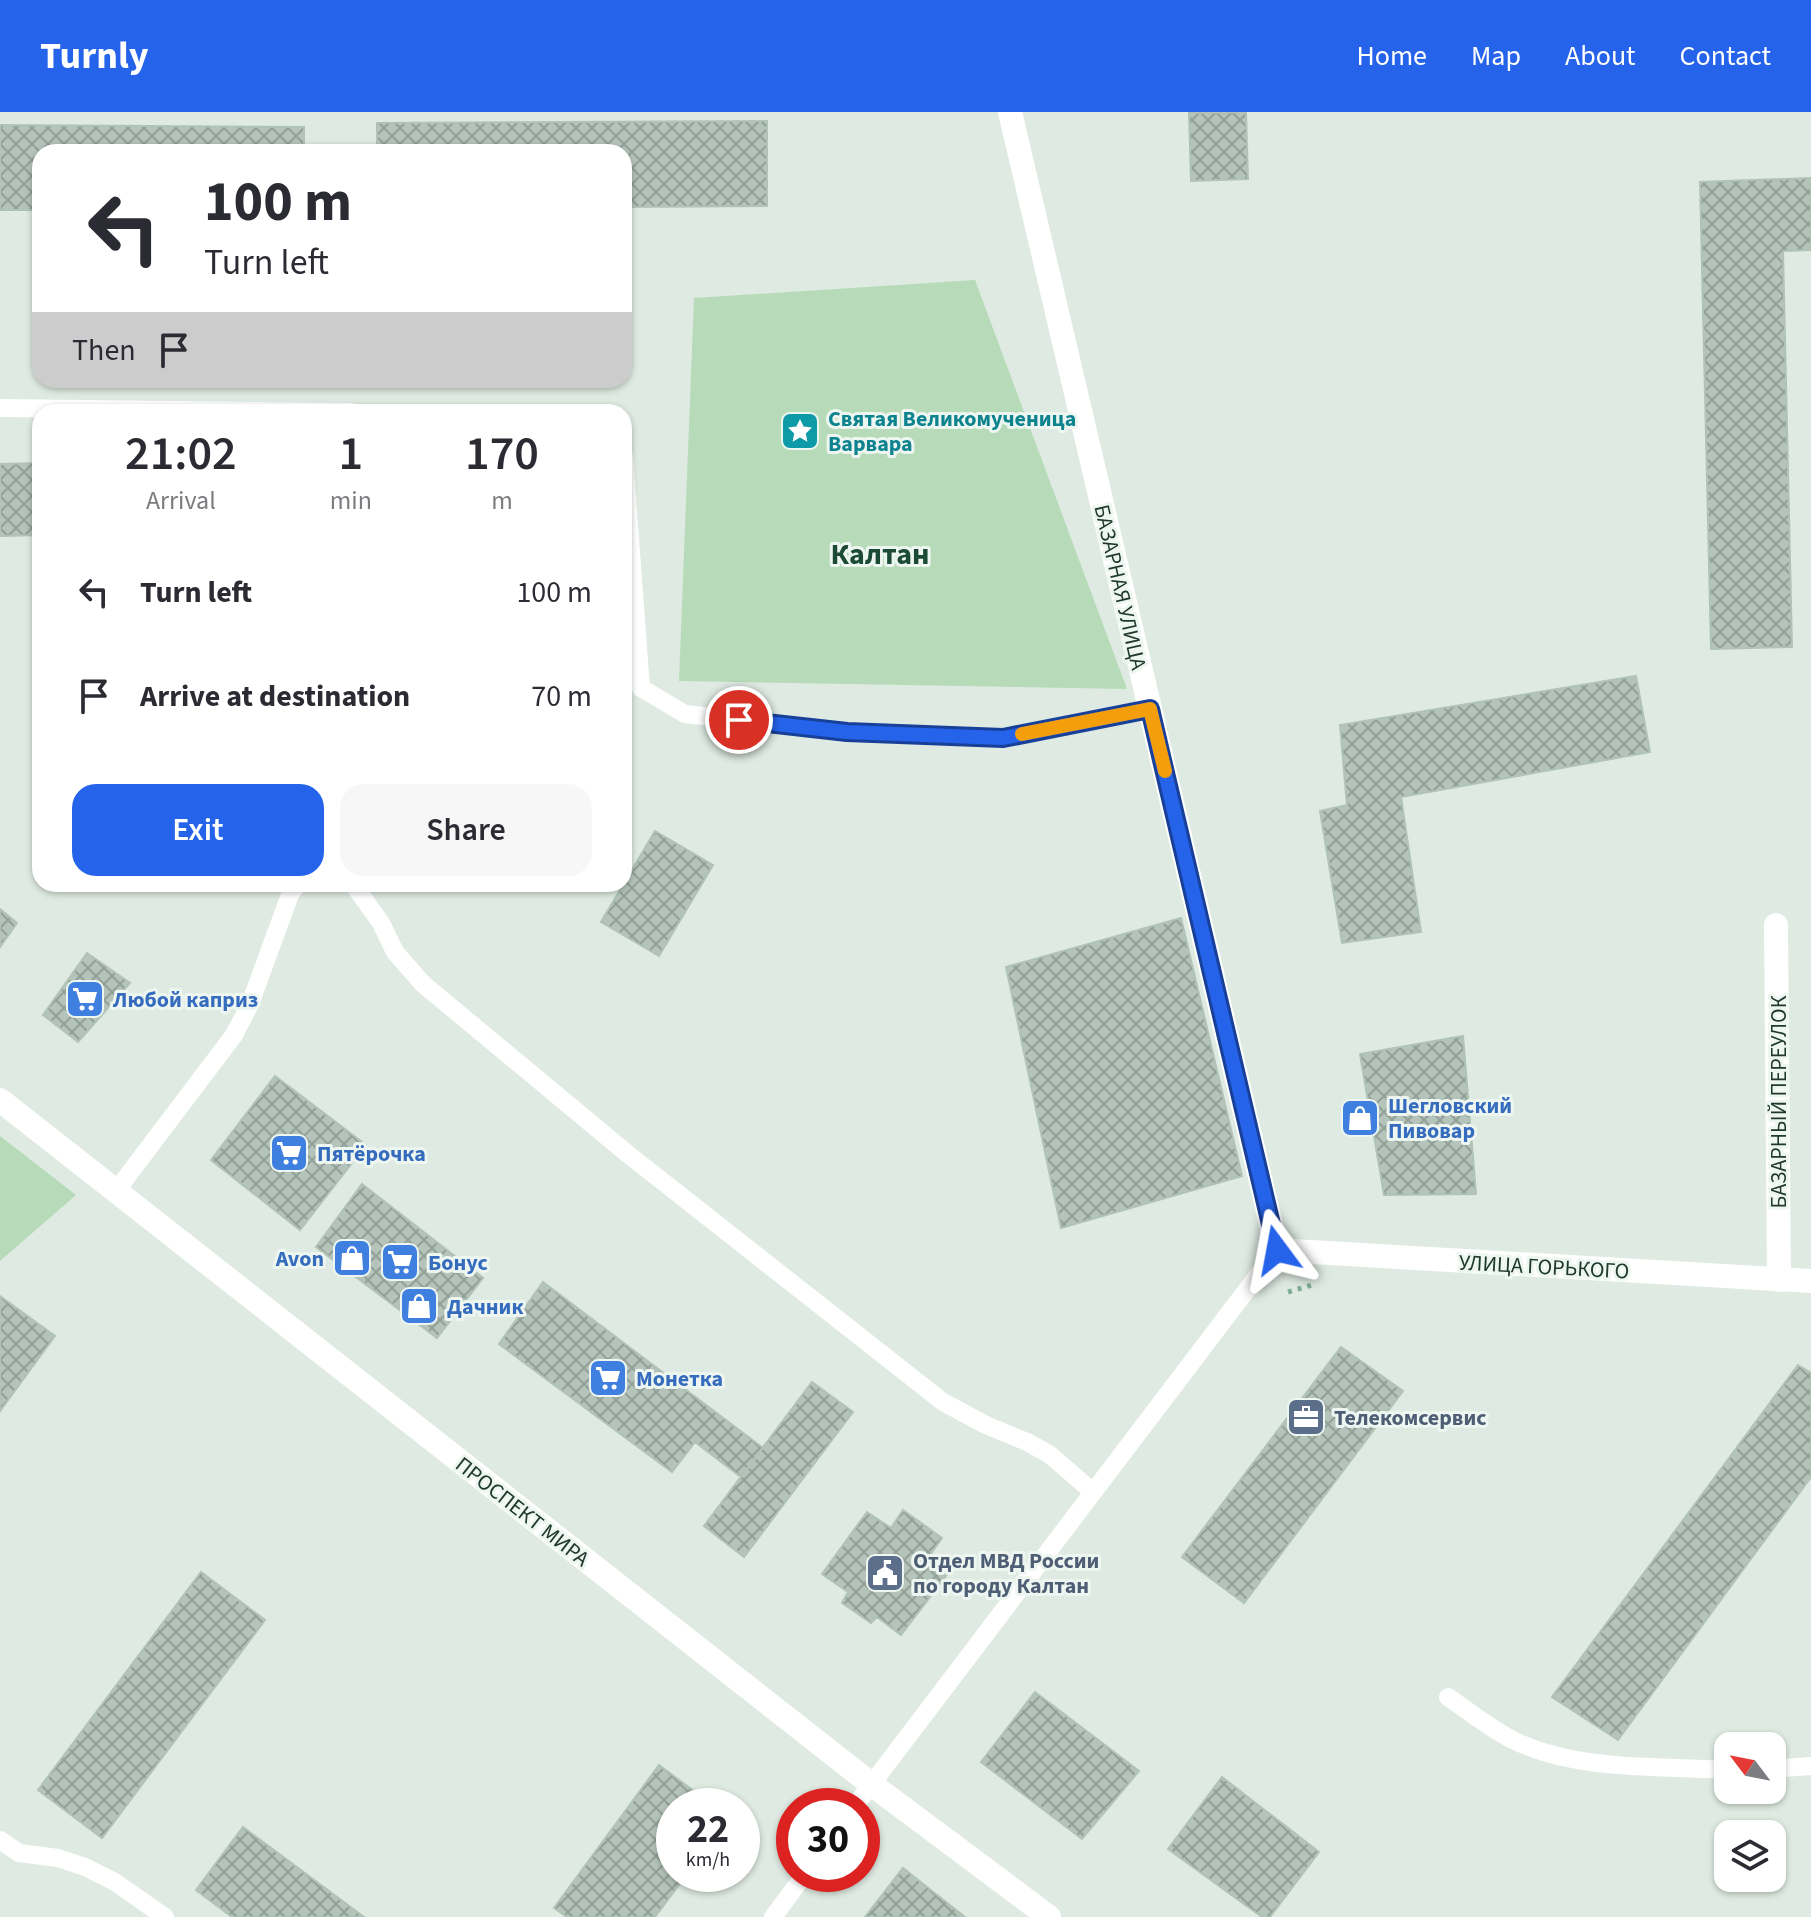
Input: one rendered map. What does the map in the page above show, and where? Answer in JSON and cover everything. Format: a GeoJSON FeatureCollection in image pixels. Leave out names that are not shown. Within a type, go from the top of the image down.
{"type":"FeatureCollection","features":[{"type":"Feature","properties":{"kind":"street","name":"БАЗАРНАЯ УЛИЦА"},"geometry":{"type":"LineString","coordinates":[[1010,112],[1277,1250]]}},
{"type":"Feature","properties":{"kind":"street","name":"БАЗАРНЫЙ ПЕРЕУЛОК"},"geometry":{"type":"LineString","coordinates":[[1776,925],[1779,1280]]}},
{"type":"Feature","properties":{"kind":"street","name":"ПРОСПЕКТ МИРА"},"geometry":{"type":"LineString","coordinates":[[0,1100],[871,1784],[1049,1917]]}},
{"type":"Feature","properties":{"kind":"street","name":"УЛИЦА ГОРЬКОГО"},"geometry":{"type":"LineString","coordinates":[[1277,1250],[1811,1281]]}},
{"type":"Feature","properties":{"kind":"lane"},"geometry":{"type":"LineString","coordinates":[[0,408],[32,408]]}},
{"type":"Feature","properties":{"kind":"lane"},"geometry":{"type":"LineString","coordinates":[[632,566],[641,688],[685,714],[847,732],[1003,738],[1150,709]]}},
{"type":"Feature","properties":{"kind":"lane"},"geometry":{"type":"LineString","coordinates":[[116,1191],[234,1035],[250,1004],[291,892]]}},
{"type":"Feature","properties":{"kind":"lane"},"geometry":{"type":"LineString","coordinates":[[359,892],[381,923],[395,952],[423,984],[629,1155],[943,1402],[1049,1454],[1093,1492]]}},
{"type":"Feature","properties":{"kind":"lane"},"geometry":{"type":"LineString","coordinates":[[868,1788],[1277,1250]]}},
{"type":"Feature","properties":{"kind":"lane"},"geometry":{"type":"LineString","coordinates":[[1448,1697],[1513,1741],[1547,1754],[1581,1760],[1714,1769]]}},
{"type":"Feature","properties":{"kind":"lane"},"geometry":{"type":"LineString","coordinates":[[1786,1768],[1811,1766]]}},
{"type":"Feature","properties":{"kind":"lane"},"geometry":{"type":"LineString","coordinates":[[0,1840],[19,1853],[58,1858],[95,1872],[115,1882],[165,1917]]}},
{"type":"Feature","properties":{"kind":"lane"},"geometry":{"type":"LineString","coordinates":[[773,1917],[792,1892]]}},
{"type":"Feature","properties":{"kind":"green space"},"geometry":{"type":"Polygon","coordinates":[[[975,280],[1127,689],[679,681],[694,298],[975,280]]]}},
{"type":"Feature","properties":{"kind":"green space"},"geometry":{"type":"Polygon","coordinates":[[[0,1136],[76,1195],[0,1261],[0,1136]]]}},
{"type":"Feature","properties":{"kind":"building"},"geometry":{"type":"Polygon","coordinates":[[[1246,112],[1248,179],[1191,181],[1189,113],[1246,112]]]}},
{"type":"Feature","properties":{"kind":"building"},"geometry":{"type":"Polygon","coordinates":[[[767,121],[767,206],[632,207],[632,144],[377,144],[377,123],[767,121]]]}},
{"type":"Feature","properties":{"kind":"building"},"geometry":{"type":"Polygon","coordinates":[[[0,125],[304,127],[304,144],[32,144],[32,210],[0,210],[0,125]]]}},
{"type":"Feature","properties":{"kind":"building"},"geometry":{"type":"Polygon","coordinates":[[[1811,178],[1811,250],[1783,251],[1792,647],[1711,649],[1700,182],[1811,178]]]}},
{"type":"Feature","properties":{"kind":"building"},"geometry":{"type":"Polygon","coordinates":[[[32,463],[32,535],[0,536],[0,464],[32,463]]]}},
{"type":"Feature","properties":{"kind":"building"},"geometry":{"type":"Polygon","coordinates":[[[1636,676],[1650,752],[1401,797],[1421,932],[1342,943],[1320,811],[1347,805],[1340,725],[1636,676]]]}},
{"type":"Feature","properties":{"kind":"building"},"geometry":{"type":"Polygon","coordinates":[[[655,831],[713,865],[659,956],[601,922],[619,892],[632,892],[632,870],[655,831]]]}},
{"type":"Feature","properties":{"kind":"building"},"geometry":{"type":"Polygon","coordinates":[[[0,909],[17,923],[0,947],[0,909]]]}},
{"type":"Feature","properties":{"kind":"building"},"geometry":{"type":"Polygon","coordinates":[[[1181,918],[1242,1176],[1061,1228],[1006,967],[1181,918]]]}},
{"type":"Feature","properties":{"kind":"building","name":"Любой каприз"},"geometry":{"type":"Polygon","coordinates":[[[87,953],[130,983],[78,1042],[43,1015],[87,953]]]}},
{"type":"Feature","properties":{"kind":"building"},"geometry":{"type":"Polygon","coordinates":[[[1463,1036],[1476,1194],[1384,1195],[1360,1054],[1463,1036]]]}},
{"type":"Feature","properties":{"kind":"building","name":"Пятёрочка"},"geometry":{"type":"Polygon","coordinates":[[[275,1076],[366,1145],[300,1230],[211,1160],[275,1076]]]}},
{"type":"Feature","properties":{"kind":"building","name":"Бонус"},"geometry":{"type":"Polygon","coordinates":[[[362,1184],[483,1278],[437,1338],[316,1247],[362,1184]]]}},
{"type":"Feature","properties":{"kind":"building","name":"Монетка"},"geometry":{"type":"Polygon","coordinates":[[[543,1282],[763,1448],[741,1477],[695,1442],[672,1472],[499,1344],[543,1282]]]}},
{"type":"Feature","properties":{"kind":"building"},"geometry":{"type":"Polygon","coordinates":[[[0,1296],[55,1336],[0,1411],[0,1296]]]}},
{"type":"Feature","properties":{"kind":"building"},"geometry":{"type":"Polygon","coordinates":[[[1341,1347],[1403,1391],[1244,1603],[1182,1557],[1341,1347]]]}},
{"type":"Feature","properties":{"kind":"building"},"geometry":{"type":"Polygon","coordinates":[[[1798,1365],[1811,1373],[1811,1477],[1618,1740],[1552,1697],[1798,1365]]]}},
{"type":"Feature","properties":{"kind":"building"},"geometry":{"type":"Polygon","coordinates":[[[812,1382],[853,1412],[744,1557],[704,1526],[812,1382]]]}},
{"type":"Feature","properties":{"kind":"building","name":"Отдел МВД России по городу Калтан"},"geometry":{"type":"Polygon","coordinates":[[[903,1510],[942,1538],[928,1558],[949,1572],[901,1635],[877,1617],[871,1623],[842,1603],[848,1592],[822,1574],[867,1512],[891,1528],[903,1510]]]}},
{"type":"Feature","properties":{"kind":"building"},"geometry":{"type":"Polygon","coordinates":[[[201,1572],[265,1620],[102,1838],[38,1790],[201,1572]]]}},
{"type":"Feature","properties":{"kind":"building"},"geometry":{"type":"Polygon","coordinates":[[[1035,1692],[1139,1771],[1082,1839],[981,1762],[1035,1692]]]}},
{"type":"Feature","properties":{"kind":"building"},"geometry":{"type":"Polygon","coordinates":[[[659,1765],[690,1788],[656,1788],[656,1892],[674,1892],[655,1917],[567,1917],[554,1908],[659,1765]]]}},
{"type":"Feature","properties":{"kind":"building"},"geometry":{"type":"Polygon","coordinates":[[[1222,1777],[1319,1852],[1270,1917],[1262,1917],[1168,1849],[1222,1777]]]}},
{"type":"Feature","properties":{"kind":"building"},"geometry":{"type":"Polygon","coordinates":[[[243,1827],[364,1917],[232,1917],[196,1890],[243,1827]]]}},
{"type":"Feature","properties":{"kind":"building"},"geometry":{"type":"Polygon","coordinates":[[[903,1868],[965,1917],[865,1917],[903,1868]]]}},
{"type":"Feature","properties":{"kind":"slow traffic"},"geometry":{"type":"LineString","coordinates":[[1022,734],[1150,709],[1165,771]]}},
{"type":"Feature","properties":{"kind":"place","name":"Святая Великомученица Варвара"},"geometry":{"type":"Point","coordinates":[800,431]}},
{"type":"Feature","properties":{"kind":"place","name":"Любой каприз"},"geometry":{"type":"Point","coordinates":[85,999]}},
{"type":"Feature","properties":{"kind":"place","name":"Шегловский Пивовар"},"geometry":{"type":"Point","coordinates":[1360,1118]}},
{"type":"Feature","properties":{"kind":"place","name":"Пятёрочка"},"geometry":{"type":"Point","coordinates":[289,1153]}},
{"type":"Feature","properties":{"kind":"place","name":"Avon"},"geometry":{"type":"Point","coordinates":[352,1258]}},
{"type":"Feature","properties":{"kind":"place","name":"Бонус"},"geometry":{"type":"Point","coordinates":[400,1262]}},
{"type":"Feature","properties":{"kind":"place","name":"Дачник"},"geometry":{"type":"Point","coordinates":[419,1306]}},
{"type":"Feature","properties":{"kind":"place","name":"Монетка"},"geometry":{"type":"Point","coordinates":[608,1378]}},
{"type":"Feature","properties":{"kind":"place","name":"Телекомсервис"},"geometry":{"type":"Point","coordinates":[1306,1417]}},
{"type":"Feature","properties":{"kind":"place","name":"Отдел МВД России по городу Калтан"},"geometry":{"type":"Point","coordinates":[885,1573]}},
{"type":"Feature","properties":{"kind":"district","name":"Калтан"},"geometry":{"type":"Point","coordinates":[880,554]}},
{"type":"Feature","properties":{"kind":"route"},"geometry":{"type":"LineString","coordinates":[[739,720],[847,732],[1003,738],[1150,709],[1277,1250]]}}]}
